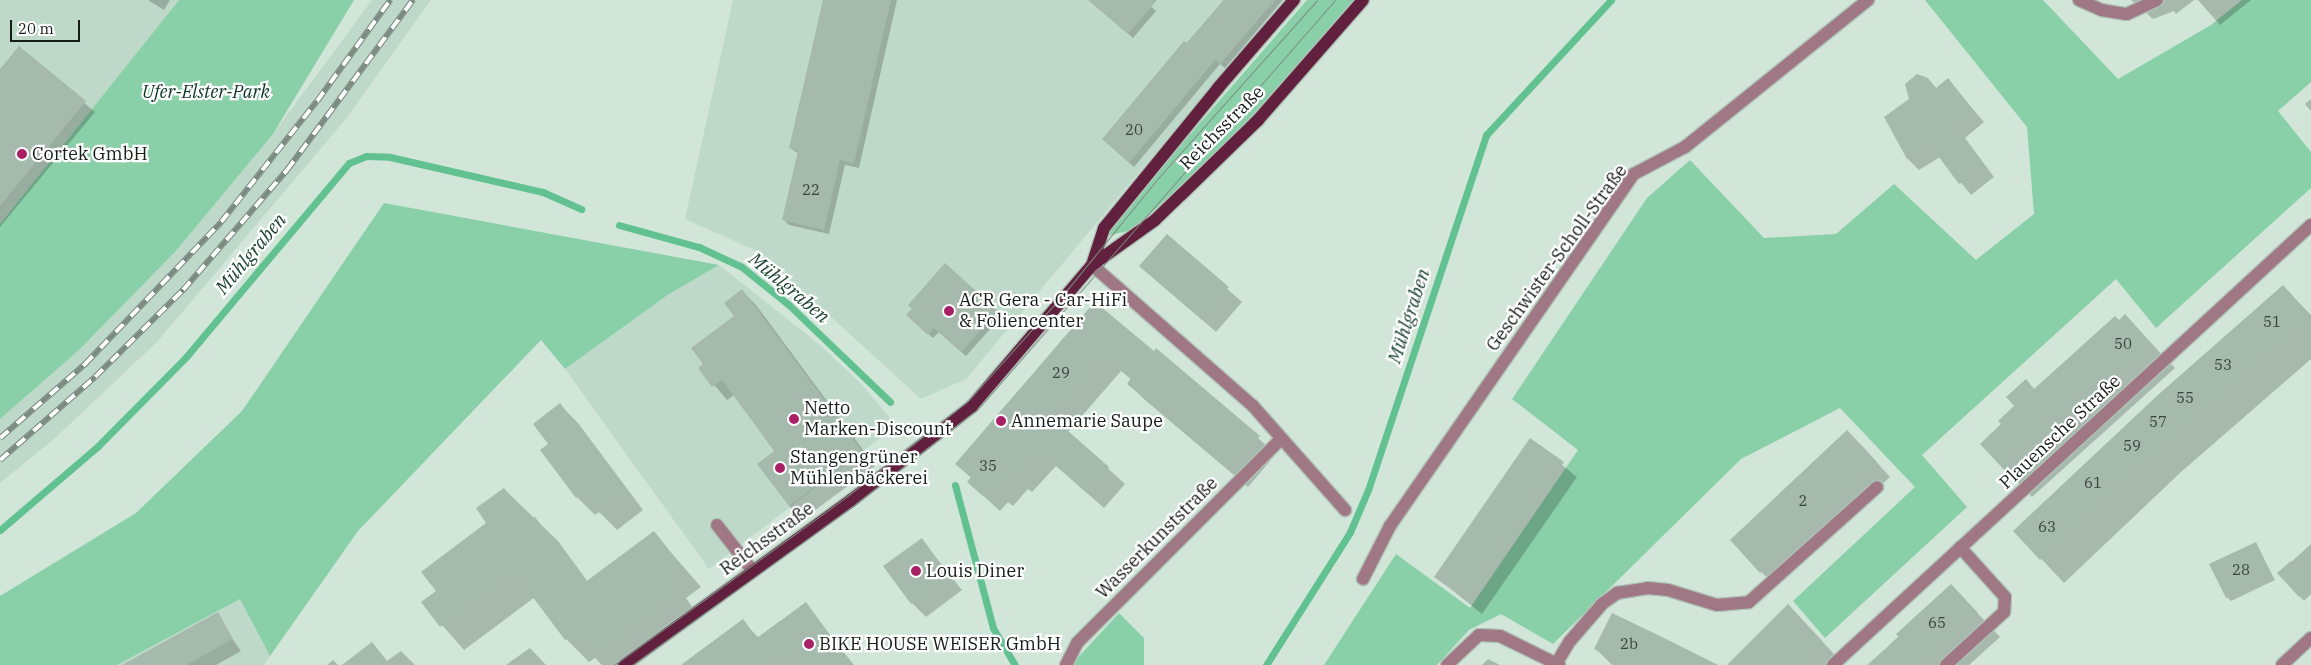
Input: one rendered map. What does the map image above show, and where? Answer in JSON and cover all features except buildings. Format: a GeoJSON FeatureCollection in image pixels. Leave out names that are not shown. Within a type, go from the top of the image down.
{"type":"FeatureCollection","features":[{"type":"Feature","properties":{"kind":"main road","name":"Reichsstraße"},"geometry":{"type":"LineString","coordinates":[[1092,264],[1104,228],[1218,88],[1294,0]]}},
{"type":"Feature","properties":{"kind":"main road","name":"Reichsstraße"},"geometry":{"type":"LineString","coordinates":[[624,665],[920,448],[972,406],[1092,264],[1155,220],[1203,174],[1258,120],[1363,0]]}},
{"type":"Feature","properties":{"kind":"street","name":"Geschwister-Scholl-Straße"},"geometry":{"type":"LineString","coordinates":[[1363,579],[1390,526],[1634,174],[1685,147],[1868,0]]}},
{"type":"Feature","properties":{"kind":"street"},"geometry":{"type":"LineString","coordinates":[[2079,0],[2101,10],[2127,14],[2157,0]]}},
{"type":"Feature","properties":{"kind":"street","name":"Plauensche Straße"},"geometry":{"type":"LineString","coordinates":[[1833,665],[2311,225]]}},
{"type":"Feature","properties":{"kind":"street"},"geometry":{"type":"LineString","coordinates":[[1092,264],[1253,406],[1280,440],[1346,510]]}},
{"type":"Feature","properties":{"kind":"street","name":"Wasserkunststraße"},"geometry":{"type":"LineString","coordinates":[[1066,665],[1076,643],[1280,440]]}},
{"type":"Feature","properties":{"kind":"street"},"geometry":{"type":"LineString","coordinates":[[1447,665],[1457,653],[1479,635],[1500,636],[1558,664],[1570,641],[1602,604],[1617,593],[1648,588],[1668,590],[1717,605],[1749,602],[1877,487]]}},
{"type":"Feature","properties":{"kind":"street"},"geometry":{"type":"LineString","coordinates":[[716,525],[753,571]]}},
{"type":"Feature","properties":{"kind":"street"},"geometry":{"type":"LineString","coordinates":[[1946,665],[2004,612],[2005,597],[1960,547]]}},
{"type":"Feature","properties":{"kind":"street"},"geometry":{"type":"LineString","coordinates":[[2282,665],[2311,638]]}},
{"type":"Feature","properties":{"kind":"shaded area"},"geometry":{"type":"Polygon","coordinates":[[[0,0],[179,0],[0,224],[0,0]]]}},
{"type":"Feature","properties":{"kind":"shaded area"},"geometry":{"type":"Polygon","coordinates":[[[372,0],[431,0],[345,120],[157,342],[54,439],[0,483],[0,419],[79,350],[175,252],[273,134],[372,0]]]}},
{"type":"Feature","properties":{"kind":"shaded area"},"geometry":{"type":"Polygon","coordinates":[[[733,0],[1283,0],[966,379],[921,399],[761,253],[685,219],[733,0]]]}},
{"type":"Feature","properties":{"kind":"shaded area"},"geometry":{"type":"Polygon","coordinates":[[[719,265],[819,344],[863,386],[890,418],[886,421],[892,429],[709,569],[565,369],[669,294],[719,265]]]}},
{"type":"Feature","properties":{"kind":"shaded area"},"geometry":{"type":"Polygon","coordinates":[[[240,599],[270,656],[264,665],[117,665],[240,599]]]}},
{"type":"Feature","properties":{"kind":"green space","name":"Ufer-Elster-Park"},"geometry":{"type":"Polygon","coordinates":[[[179,0],[354,0],[273,134],[175,252],[79,350],[0,419],[0,224],[179,0]]]}},
{"type":"Feature","properties":{"kind":"green space"},"geometry":{"type":"Polygon","coordinates":[[[1307,0],[1356,0],[1221,150],[1132,230],[1107,236],[1105,232],[1307,0]]]}},
{"type":"Feature","properties":{"kind":"green space"},"geometry":{"type":"Polygon","coordinates":[[[1925,0],[2043,0],[2118,79],[2211,25],[2242,0],[2311,0],[2311,82],[2278,111],[2311,152],[2311,188],[2156,328],[2116,279],[1922,455],[1967,507],[1825,638],[1793,601],[1915,487],[1840,408],[1741,459],[1553,644],[1501,614],[1469,630],[1437,665],[1324,665],[1396,554],[1470,608],[1578,450],[1512,399],[1647,198],[1690,160],[1764,238],[1836,234],[1894,184],[1976,260],[2034,214],[2027,127],[1925,0]]]}},
{"type":"Feature","properties":{"kind":"green space"},"geometry":{"type":"Polygon","coordinates":[[[384,203],[719,265],[669,294],[565,369],[541,340],[358,531],[270,656],[240,599],[117,665],[0,665],[0,596],[136,513],[242,411],[384,203]]]}},
{"type":"Feature","properties":{"kind":"green space"},"geometry":{"type":"Polygon","coordinates":[[[1119,613],[1144,638],[1144,665],[1071,665],[1119,613]]]}},
{"type":"Feature","properties":{"kind":"waterway","name":"Mühlgraben"},"geometry":{"type":"LineString","coordinates":[[1266,665],[1350,532],[1368,490],[1486,135],[1611,0]]}},
{"type":"Feature","properties":{"kind":"waterway","name":"Mühlgraben"},"geometry":{"type":"LineString","coordinates":[[0,530],[98,446],[186,357],[349,163],[366,156],[390,157],[543,192],[581,209]]}},
{"type":"Feature","properties":{"kind":"waterway","name":"Mühlgraben"},"geometry":{"type":"LineString","coordinates":[[619,225],[699,247],[742,267],[789,305],[890,402]]}},
{"type":"Feature","properties":{"kind":"waterway","name":"Mühlgraben"},"geometry":{"type":"LineString","coordinates":[[955,485],[993,628],[1015,665]]}},
{"type":"Feature","properties":{"kind":"tram line"},"geometry":{"type":"LineString","coordinates":[[614,665],[846,497],[968,401],[1062,296],[1159,177],[1317,0]]}},
{"type":"Feature","properties":{"kind":"tram line"},"geometry":{"type":"LineString","coordinates":[[632,665],[852,507],[977,410],[1335,0]]}},
{"type":"Feature","properties":{"kind":"railway"},"geometry":{"type":"LineString","coordinates":[[0,438],[85,364],[221,222],[317,101],[390,0]]}},
{"type":"Feature","properties":{"kind":"railway"},"geometry":{"type":"LineString","coordinates":[[0,460],[95,377],[183,290],[287,170],[413,0]]}},
{"type":"Feature","properties":{"kind":"place","name":"Cortek GmbH"},"geometry":{"type":"Point","coordinates":[22,154]}},
{"type":"Feature","properties":{"kind":"place","name":"ACR Gera - Car-HiFi & Foliencenter"},"geometry":{"type":"Point","coordinates":[949,311]}},
{"type":"Feature","properties":{"kind":"place","name":"Netto Marken-Discount"},"geometry":{"type":"Point","coordinates":[794,419]}},
{"type":"Feature","properties":{"kind":"place","name":"Annemarie Saupe"},"geometry":{"type":"Point","coordinates":[1001,421]}},
{"type":"Feature","properties":{"kind":"place","name":"Stangengrüner Mühlenbäckerei"},"geometry":{"type":"Point","coordinates":[780,468]}},
{"type":"Feature","properties":{"kind":"place","name":"Louis Diner"},"geometry":{"type":"Point","coordinates":[916,571]}},
{"type":"Feature","properties":{"kind":"place","name":"BIKE HOUSE WEISER GmbH"},"geometry":{"type":"Point","coordinates":[809,644]}}]}
